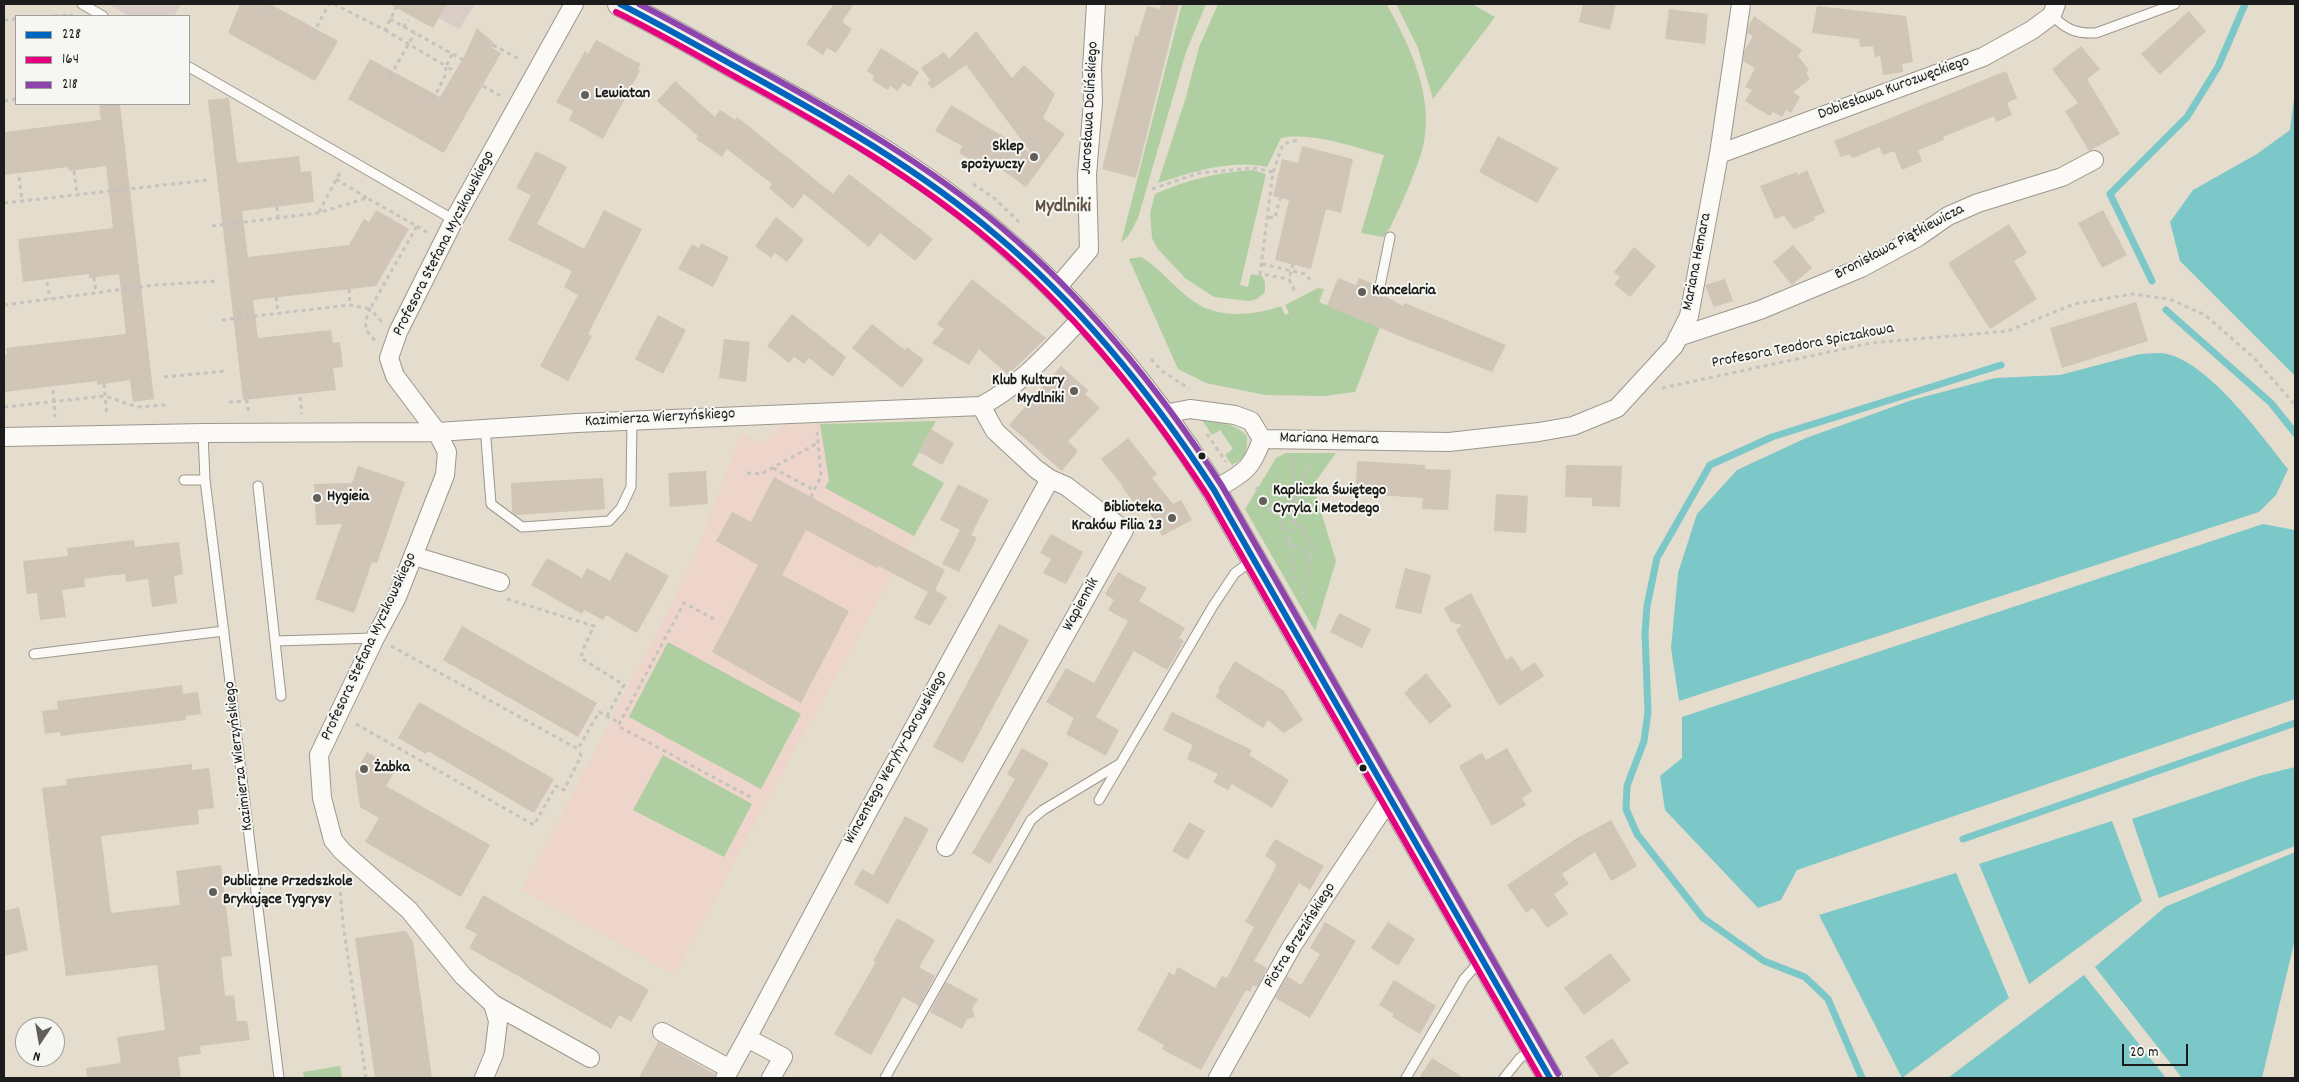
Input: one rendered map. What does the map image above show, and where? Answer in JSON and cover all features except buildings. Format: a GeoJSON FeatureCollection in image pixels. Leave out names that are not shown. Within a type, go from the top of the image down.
{"type":"FeatureCollection","features":[{"type":"Feature","properties":{"kind":"street","name":"Profesora Stefana Myczkowskiego"},"geometry":{"type":"LineString","coordinates":[[574,4],[454,220],[398,332],[389,358],[395,376],[437,432],[447,452],[445,475],[397,597],[375,638],[319,755],[322,798],[333,840],[342,851],[409,910],[463,976],[493,1004],[590,1058]]}},
{"type":"Feature","properties":{"kind":"street"},"geometry":{"type":"LineString","coordinates":[[620,4],[809,107],[894,158],[962,206],[1056,289],[1083,317],[1164,414],[1214,490],[1550,1078]]}},
{"type":"Feature","properties":{"kind":"street","name":"Jarosława Dolińskiego"},"geometry":{"type":"LineString","coordinates":[[1056,289],[1089,250],[1087,175],[1093,102],[1092,69],[1096,4]]}},
{"type":"Feature","properties":{"kind":"street","name":"Mariana Hemara"},"geometry":{"type":"LineString","coordinates":[[1262,439],[1449,442],[1539,432],[1573,426],[1617,408],[1674,346],[1689,316],[1719,154],[1741,4]]}},
{"type":"Feature","properties":{"kind":"street","name":"Dobiesława Kurozwęckiego"},"geometry":{"type":"LineString","coordinates":[[1719,154],[1982,57],[2032,30],[2054,9]]}},
{"type":"Feature","properties":{"kind":"street","name":"Bronisława Piątkiewicza"},"geometry":{"type":"LineString","coordinates":[[1678,337],[1760,310],[1861,268],[1918,237],[1948,216],[1978,203],[2062,177],[2094,160]]}},
{"type":"Feature","properties":{"kind":"street","name":"Kazimierza Wierzyńskiego"},"geometry":{"type":"LineString","coordinates":[[4,436],[437,432],[632,421],[981,406],[998,397],[1029,373],[1083,317]]}},
{"type":"Feature","properties":{"kind":"street","name":"Wapiennik"},"geometry":{"type":"LineString","coordinates":[[946,847],[1124,530],[1066,486],[1050,479],[1036,469],[995,431],[981,406]]}},
{"type":"Feature","properties":{"kind":"street","name":"Mariana Hemara"},"geometry":{"type":"LineString","coordinates":[[1164,414],[1190,409],[1235,415],[1251,421],[1262,439]]}},
{"type":"Feature","properties":{"kind":"street","name":"Mariana Hemara"},"geometry":{"type":"LineString","coordinates":[[1214,490],[1249,467],[1255,459],[1262,439]]}},
{"type":"Feature","properties":{"kind":"street","name":"Wincentego Weryhy-Darowskiego"},"geometry":{"type":"LineString","coordinates":[[727,1073],[864,817],[1050,479]]}},
{"type":"Feature","properties":{"kind":"street"},"geometry":{"type":"LineString","coordinates":[[414,556],[500,582]]}},
{"type":"Feature","properties":{"kind":"street","name":"Piotra Brzezińskiego"},"geometry":{"type":"LineString","coordinates":[[1218,1078],[1292,946],[1390,798]]}},
{"type":"Feature","properties":{"kind":"street"},"geometry":{"type":"LineString","coordinates":[[484,1078],[494,1054],[498,1020],[493,1004]]}},
{"type":"Feature","properties":{"kind":"street"},"geometry":{"type":"LineString","coordinates":[[662,1032],[727,1073]]}},
{"type":"Feature","properties":{"kind":"street"},"geometry":{"type":"LineString","coordinates":[[747,1038],[783,1057],[771,1078]]}},
{"type":"Feature","properties":{"kind":"lane"},"geometry":{"type":"LineString","coordinates":[[82,4],[101,15]]}},
{"type":"Feature","properties":{"kind":"lane"},"geometry":{"type":"LineString","coordinates":[[2054,9],[2070,30],[2083,34],[2096,33],[2175,4]]}},
{"type":"Feature","properties":{"kind":"lane"},"geometry":{"type":"LineString","coordinates":[[190,68],[454,220]]}},
{"type":"Feature","properties":{"kind":"lane"},"geometry":{"type":"LineString","coordinates":[[1380,286],[1390,237]]}},
{"type":"Feature","properties":{"kind":"lane"},"geometry":{"type":"LineString","coordinates":[[486,439],[491,504],[522,527],[609,522],[621,508],[631,487],[632,421]]}},
{"type":"Feature","properties":{"kind":"lane","name":"Kazimierza Wierzyńskiego"},"geometry":{"type":"LineString","coordinates":[[203,433],[205,480],[279,1078]]}},
{"type":"Feature","properties":{"kind":"lane"},"geometry":{"type":"LineString","coordinates":[[184,480],[205,480]]}},
{"type":"Feature","properties":{"kind":"lane"},"geometry":{"type":"LineString","coordinates":[[258,486],[281,696]]}},
{"type":"Feature","properties":{"kind":"lane"},"geometry":{"type":"LineString","coordinates":[[1099,800],[1230,579],[1240,568],[1253,560]]}},
{"type":"Feature","properties":{"kind":"lane"},"geometry":{"type":"LineString","coordinates":[[34,654],[224,631]]}},
{"type":"Feature","properties":{"kind":"lane"},"geometry":{"type":"LineString","coordinates":[[275,641],[375,638]]}},
{"type":"Feature","properties":{"kind":"lane"},"geometry":{"type":"LineString","coordinates":[[885,1078],[1031,820],[1043,810],[1121,763]]}},
{"type":"Feature","properties":{"kind":"lane"},"geometry":{"type":"LineString","coordinates":[[1406,1078],[1464,979],[1482,960]]}},
{"type":"Feature","properties":{"kind":"lane"},"geometry":{"type":"LineString","coordinates":[[1504,1078],[1520,1058],[1533,1049]]}},
{"type":"Feature","properties":{"kind":"path"},"geometry":{"type":"LineString","coordinates":[[270,10],[273,4]]}},
{"type":"Feature","properties":{"kind":"path"},"geometry":{"type":"LineString","coordinates":[[313,34],[329,4]]}},
{"type":"Feature","properties":{"kind":"path"},"geometry":{"type":"LineString","coordinates":[[334,4],[385,30],[454,71]]}},
{"type":"Feature","properties":{"kind":"path"},"geometry":{"type":"LineString","coordinates":[[385,30],[398,4]]}},
{"type":"Feature","properties":{"kind":"path"},"geometry":{"type":"LineString","coordinates":[[68,15],[81,14]]}},
{"type":"Feature","properties":{"kind":"path"},"geometry":{"type":"LineString","coordinates":[[390,19],[465,60]]}},
{"type":"Feature","properties":{"kind":"path"},"geometry":{"type":"LineString","coordinates":[[403,26],[409,20]]}},
{"type":"Feature","properties":{"kind":"path"},"geometry":{"type":"LineString","coordinates":[[390,76],[415,33]]}},
{"type":"Feature","properties":{"kind":"path"},"geometry":{"type":"LineString","coordinates":[[493,45],[526,63]]}},
{"type":"Feature","properties":{"kind":"path"},"geometry":{"type":"LineString","coordinates":[[433,100],[445,76],[446,66],[452,54]]}},
{"type":"Feature","properties":{"kind":"path"},"geometry":{"type":"LineString","coordinates":[[483,86],[506,99]]}},
{"type":"Feature","properties":{"kind":"path"},"geometry":{"type":"LineString","coordinates":[[1289,279],[1260,274],[1269,216],[1268,205],[1273,172],[1283,144],[1298,140]]}},
{"type":"Feature","properties":{"kind":"path"},"geometry":{"type":"LineString","coordinates":[[1152,189],[1199,173],[1253,168],[1273,172]]}},
{"type":"Feature","properties":{"kind":"path"},"geometry":{"type":"LineString","coordinates":[[74,171],[77,194]]}},
{"type":"Feature","properties":{"kind":"path"},"geometry":{"type":"LineString","coordinates":[[20,177],[22,201]]}},
{"type":"Feature","properties":{"kind":"path"},"geometry":{"type":"LineString","coordinates":[[318,213],[336,179],[417,226],[370,309],[366,330],[378,343]]}},
{"type":"Feature","properties":{"kind":"path"},"geometry":{"type":"LineString","coordinates":[[4,203],[208,180]]}},
{"type":"Feature","properties":{"kind":"path"},"geometry":{"type":"LineString","coordinates":[[212,226],[318,213],[367,198]]}},
{"type":"Feature","properties":{"kind":"path"},"geometry":{"type":"LineString","coordinates":[[1269,216],[1275,218],[1280,198]]}},
{"type":"Feature","properties":{"kind":"path"},"geometry":{"type":"LineString","coordinates":[[277,207],[278,217]]}},
{"type":"Feature","properties":{"kind":"path"},"geometry":{"type":"LineString","coordinates":[[1262,264],[1305,274],[1313,283]]}},
{"type":"Feature","properties":{"kind":"path"},"geometry":{"type":"LineString","coordinates":[[1293,264],[1289,279],[1295,292]]}},
{"type":"Feature","properties":{"kind":"path"},"geometry":{"type":"LineString","coordinates":[[94,277],[96,293]]}},
{"type":"Feature","properties":{"kind":"path"},"geometry":{"type":"LineString","coordinates":[[4,305],[155,285],[217,281]]}},
{"type":"Feature","properties":{"kind":"path"},"geometry":{"type":"LineString","coordinates":[[47,282],[50,299]]}},
{"type":"Feature","properties":{"kind":"path"},"geometry":{"type":"LineString","coordinates":[[349,289],[350,305]]}},
{"type":"Feature","properties":{"kind":"path","name":"Profesora Teodora Spiczakowa"},"geometry":{"type":"LineString","coordinates":[[1629,394],[1871,343],[2008,332],[2074,304],[2133,294],[2168,299],[2205,315],[2253,357],[2295,405]]}},
{"type":"Feature","properties":{"kind":"path"},"geometry":{"type":"LineString","coordinates":[[276,297],[278,312]]}},
{"type":"Feature","properties":{"kind":"path"},"geometry":{"type":"LineString","coordinates":[[221,320],[350,305],[370,309],[386,326]]}},
{"type":"Feature","properties":{"kind":"path"},"geometry":{"type":"LineString","coordinates":[[164,377],[226,371]]}},
{"type":"Feature","properties":{"kind":"path"},"geometry":{"type":"LineString","coordinates":[[104,384],[108,423]]}},
{"type":"Feature","properties":{"kind":"path"},"geometry":{"type":"LineString","coordinates":[[53,390],[55,424]]}},
{"type":"Feature","properties":{"kind":"path"},"geometry":{"type":"LineString","coordinates":[[4,407],[54,400],[105,396],[137,407],[166,405]]}},
{"type":"Feature","properties":{"kind":"path"},"geometry":{"type":"LineString","coordinates":[[300,397],[302,419]]}},
{"type":"Feature","properties":{"kind":"path"},"geometry":{"type":"LineString","coordinates":[[229,402],[247,401],[249,421]]}},
{"type":"Feature","properties":{"kind":"path"},"geometry":{"type":"LineString","coordinates":[[1190,409],[1237,476]]}},
{"type":"Feature","properties":{"kind":"path"},"geometry":{"type":"LineString","coordinates":[[811,497],[821,476],[816,424]]}},
{"type":"Feature","properties":{"kind":"path"},"geometry":{"type":"LineString","coordinates":[[746,473],[760,474],[818,443]]}},
{"type":"Feature","properties":{"kind":"path"},"geometry":{"type":"LineString","coordinates":[[1292,452],[1296,490],[1290,543],[1295,588]]}},
{"type":"Feature","properties":{"kind":"path"},"geometry":{"type":"LineString","coordinates":[[1310,558],[1284,537],[1285,530],[1280,526],[1316,452]]}},
{"type":"Feature","properties":{"kind":"path"},"geometry":{"type":"LineString","coordinates":[[773,468],[814,490]]}},
{"type":"Feature","properties":{"kind":"path"},"geometry":{"type":"LineString","coordinates":[[1256,487],[1270,511]]}},
{"type":"Feature","properties":{"kind":"path"},"geometry":{"type":"LineString","coordinates":[[1293,519],[1313,544],[1302,604]]}},
{"type":"Feature","properties":{"kind":"path"},"geometry":{"type":"LineString","coordinates":[[500,582],[505,599],[594,626],[581,658],[624,685],[607,716]]}},
{"type":"Feature","properties":{"kind":"path"},"geometry":{"type":"LineString","coordinates":[[714,619],[684,603],[618,726],[752,798]]}},
{"type":"Feature","properties":{"kind":"path"},"geometry":{"type":"LineString","coordinates":[[338,714],[534,824],[556,786],[564,790],[581,756],[578,749],[375,638]]}},
{"type":"Feature","properties":{"kind":"path"},"geometry":{"type":"LineString","coordinates":[[578,749],[599,712],[620,723]]}},
{"type":"Feature","properties":{"kind":"path"},"geometry":{"type":"LineString","coordinates":[[342,851],[338,859],[343,924],[366,1078]]}},
{"type":"Feature","properties":{"kind":"shaded area"},"geometry":{"type":"Polygon","coordinates":[[[108,4],[181,4],[175,15],[127,15],[108,4]]]}},
{"type":"Feature","properties":{"kind":"shaded area"},"geometry":{"type":"Polygon","coordinates":[[[414,4],[475,4],[459,29],[414,4]]]}},
{"type":"Feature","properties":{"kind":"shaded area"},"geometry":{"type":"Polygon","coordinates":[[[936,421],[912,465],[944,483],[770,795],[675,975],[522,890],[664,619],[696,552],[741,434],[765,444],[769,437],[783,425],[936,421]]]}},
{"type":"Feature","properties":{"kind":"green space"},"geometry":{"type":"Polygon","coordinates":[[[1182,4],[1206,4],[1186,52],[1138,218],[1129,235],[1121,243],[1182,4]]]}},
{"type":"Feature","properties":{"kind":"green space"},"geometry":{"type":"Polygon","coordinates":[[[1218,4],[1387,5],[1413,58],[1424,96],[1426,115],[1425,135],[1418,163],[1390,228],[1383,237],[1361,233],[1384,155],[1333,141],[1307,137],[1281,138],[1267,167],[1240,165],[1212,168],[1158,183],[1186,97],[1199,47],[1218,4]]]}},
{"type":"Feature","properties":{"kind":"green space"},"geometry":{"type":"Polygon","coordinates":[[[1396,4],[1472,4],[1495,17],[1433,99],[1418,48],[1396,4]]]}},
{"type":"Feature","properties":{"kind":"green space"},"geometry":{"type":"Polygon","coordinates":[[[1253,170],[1266,174],[1240,285],[1248,287],[1251,274],[1262,276],[1265,282],[1265,292],[1257,299],[1249,301],[1214,297],[1185,278],[1157,248],[1152,238],[1150,213],[1155,194],[1180,184],[1203,178],[1253,170]]]}},
{"type":"Feature","properties":{"kind":"green space"},"geometry":{"type":"Polygon","coordinates":[[[1141,257],[1157,268],[1193,301],[1210,310],[1231,314],[1251,313],[1281,306],[1285,315],[1289,313],[1285,305],[1318,288],[1324,289],[1319,302],[1380,327],[1355,392],[1324,396],[1265,395],[1206,383],[1178,369],[1129,259],[1141,257]]]}},
{"type":"Feature","properties":{"kind":"green space"},"geometry":{"type":"Polygon","coordinates":[[[1202,420],[1232,426],[1247,436],[1247,446],[1243,457],[1232,465],[1225,455],[1233,449],[1220,430],[1212,435],[1202,420]]]}},
{"type":"Feature","properties":{"kind":"green space"},"geometry":{"type":"Polygon","coordinates":[[[936,421],[912,465],[944,483],[914,536],[825,488],[829,481],[820,424],[936,421]]]}},
{"type":"Feature","properties":{"kind":"green space"},"geometry":{"type":"Polygon","coordinates":[[[1286,453],[1336,453],[1313,485],[1336,561],[1315,631],[1245,509],[1276,458],[1286,453]]]}},
{"type":"Feature","properties":{"kind":"green space"},"geometry":{"type":"Polygon","coordinates":[[[668,642],[801,714],[761,789],[629,717],[668,642]]]}},
{"type":"Feature","properties":{"kind":"green space"},"geometry":{"type":"Polygon","coordinates":[[[663,755],[752,804],[724,857],[633,810],[663,755]]]}},
{"type":"Feature","properties":{"kind":"green space"},"geometry":{"type":"Polygon","coordinates":[[[340,1066],[342,1078],[304,1078],[303,1072],[340,1066]]]}},
{"type":"Feature","properties":{"kind":"water"},"geometry":{"type":"Polygon","coordinates":[[[2295,91],[2295,376],[2180,261],[2170,222],[2193,190],[2257,154],[2290,130],[2295,91]]]}},
{"type":"Feature","properties":{"kind":"water"},"geometry":{"type":"Polygon","coordinates":[[[2140,354],[2167,354],[2183,360],[2200,371],[2234,402],[2288,469],[2276,495],[2259,512],[1679,701],[1671,648],[1678,573],[1697,514],[1737,470],[1806,438],[1912,400],[1995,378],[2060,375],[2140,354]]]}},
{"type":"Feature","properties":{"kind":"water"},"geometry":{"type":"Polygon","coordinates":[[[2263,524],[2295,530],[2295,699],[1797,870],[1781,900],[1758,908],[1665,810],[1660,776],[1682,758],[1682,717],[2263,524]]]}},
{"type":"Feature","properties":{"kind":"water"},"geometry":{"type":"Polygon","coordinates":[[[2295,767],[2295,846],[2159,898],[2132,819],[2259,776],[2295,767]]]}},
{"type":"Feature","properties":{"kind":"water"},"geometry":{"type":"Polygon","coordinates":[[[2112,821],[2142,901],[2029,984],[1979,864],[2112,821]]]}},
{"type":"Feature","properties":{"kind":"water"},"geometry":{"type":"Polygon","coordinates":[[[2295,852],[2295,939],[2262,1078],[2182,1078],[2095,967],[2165,907],[2295,852]]]}},
{"type":"Feature","properties":{"kind":"water"},"geometry":{"type":"Polygon","coordinates":[[[1956,873],[2009,998],[1902,1078],[1819,915],[1956,873]]]}},
{"type":"Feature","properties":{"kind":"water"},"geometry":{"type":"Polygon","coordinates":[[[2084,975],[2166,1078],[1948,1078],[2084,975]]]}},
{"type":"Feature","properties":{"kind":"waterway"},"geometry":{"type":"LineString","coordinates":[[2152,281],[2110,194],[2187,117],[2218,67],[2245,4]]}},
{"type":"Feature","properties":{"kind":"waterway"},"geometry":{"type":"LineString","coordinates":[[2166,310],[2271,403],[2295,433]]}},
{"type":"Feature","properties":{"kind":"waterway"},"geometry":{"type":"LineString","coordinates":[[1862,1078],[1828,999],[1805,977],[1764,961],[1703,918],[1637,834],[1626,809],[1627,786],[1644,741],[1648,712],[1645,633],[1647,606],[1657,558],[1710,465],[1772,437],[2001,365]]}},
{"type":"Feature","properties":{"kind":"waterway"},"geometry":{"type":"LineString","coordinates":[[1963,839],[2295,723]]}},
{"type":"Feature","properties":{"kind":"transit line","name":"228"},"geometry":{"type":"LineString","coordinates":[[620,4],[812,109],[876,148],[937,189],[967,211],[1028,263],[1058,292],[1115,355],[1191,455],[1214,490],[1550,1078]]}},
{"type":"Feature","properties":{"kind":"transit line","name":"218"},"geometry":{"type":"LineString","coordinates":[[639,4],[851,122],[944,183],[1002,228],[1034,256],[1121,349],[1174,416],[1222,486],[1558,1074]]}},
{"type":"Feature","properties":{"kind":"transit line","name":"164"},"geometry":{"type":"LineString","coordinates":[[616,12],[807,117],[870,155],[931,196],[990,241],[1022,269],[1052,298],[1108,360],[1184,460],[1207,495],[1540,1078]]}},
{"type":"Feature","properties":{"kind":"place","name":"Lewiatan"},"geometry":{"type":"Point","coordinates":[585,95]}},
{"type":"Feature","properties":{"kind":"place","name":"Sklep spożywczy"},"geometry":{"type":"Point","coordinates":[1034,157]}},
{"type":"Feature","properties":{"kind":"place","name":"Kancelaria"},"geometry":{"type":"Point","coordinates":[1362,292]}},
{"type":"Feature","properties":{"kind":"place","name":"Klub Kultury Mydlniki"},"geometry":{"type":"Point","coordinates":[1074,391]}},
{"type":"Feature","properties":{"kind":"place","name":"Hygieia"},"geometry":{"type":"Point","coordinates":[317,498]}},
{"type":"Feature","properties":{"kind":"place","name":"Kapliczka Świętego Cyryla i Metodego"},"geometry":{"type":"Point","coordinates":[1263,501]}},
{"type":"Feature","properties":{"kind":"place","name":"Biblioteka Kraków Filia 23"},"geometry":{"type":"Point","coordinates":[1172,518]}},
{"type":"Feature","properties":{"kind":"place","name":"Żabka"},"geometry":{"type":"Point","coordinates":[364,769]}},
{"type":"Feature","properties":{"kind":"place","name":"Publiczne Przedszkole Brykające Tygrysy"},"geometry":{"type":"Point","coordinates":[213,892]}},
{"type":"Feature","properties":{"kind":"district","name":"Mydlniki"},"geometry":{"type":"Point","coordinates":[1063,208]}}]}
